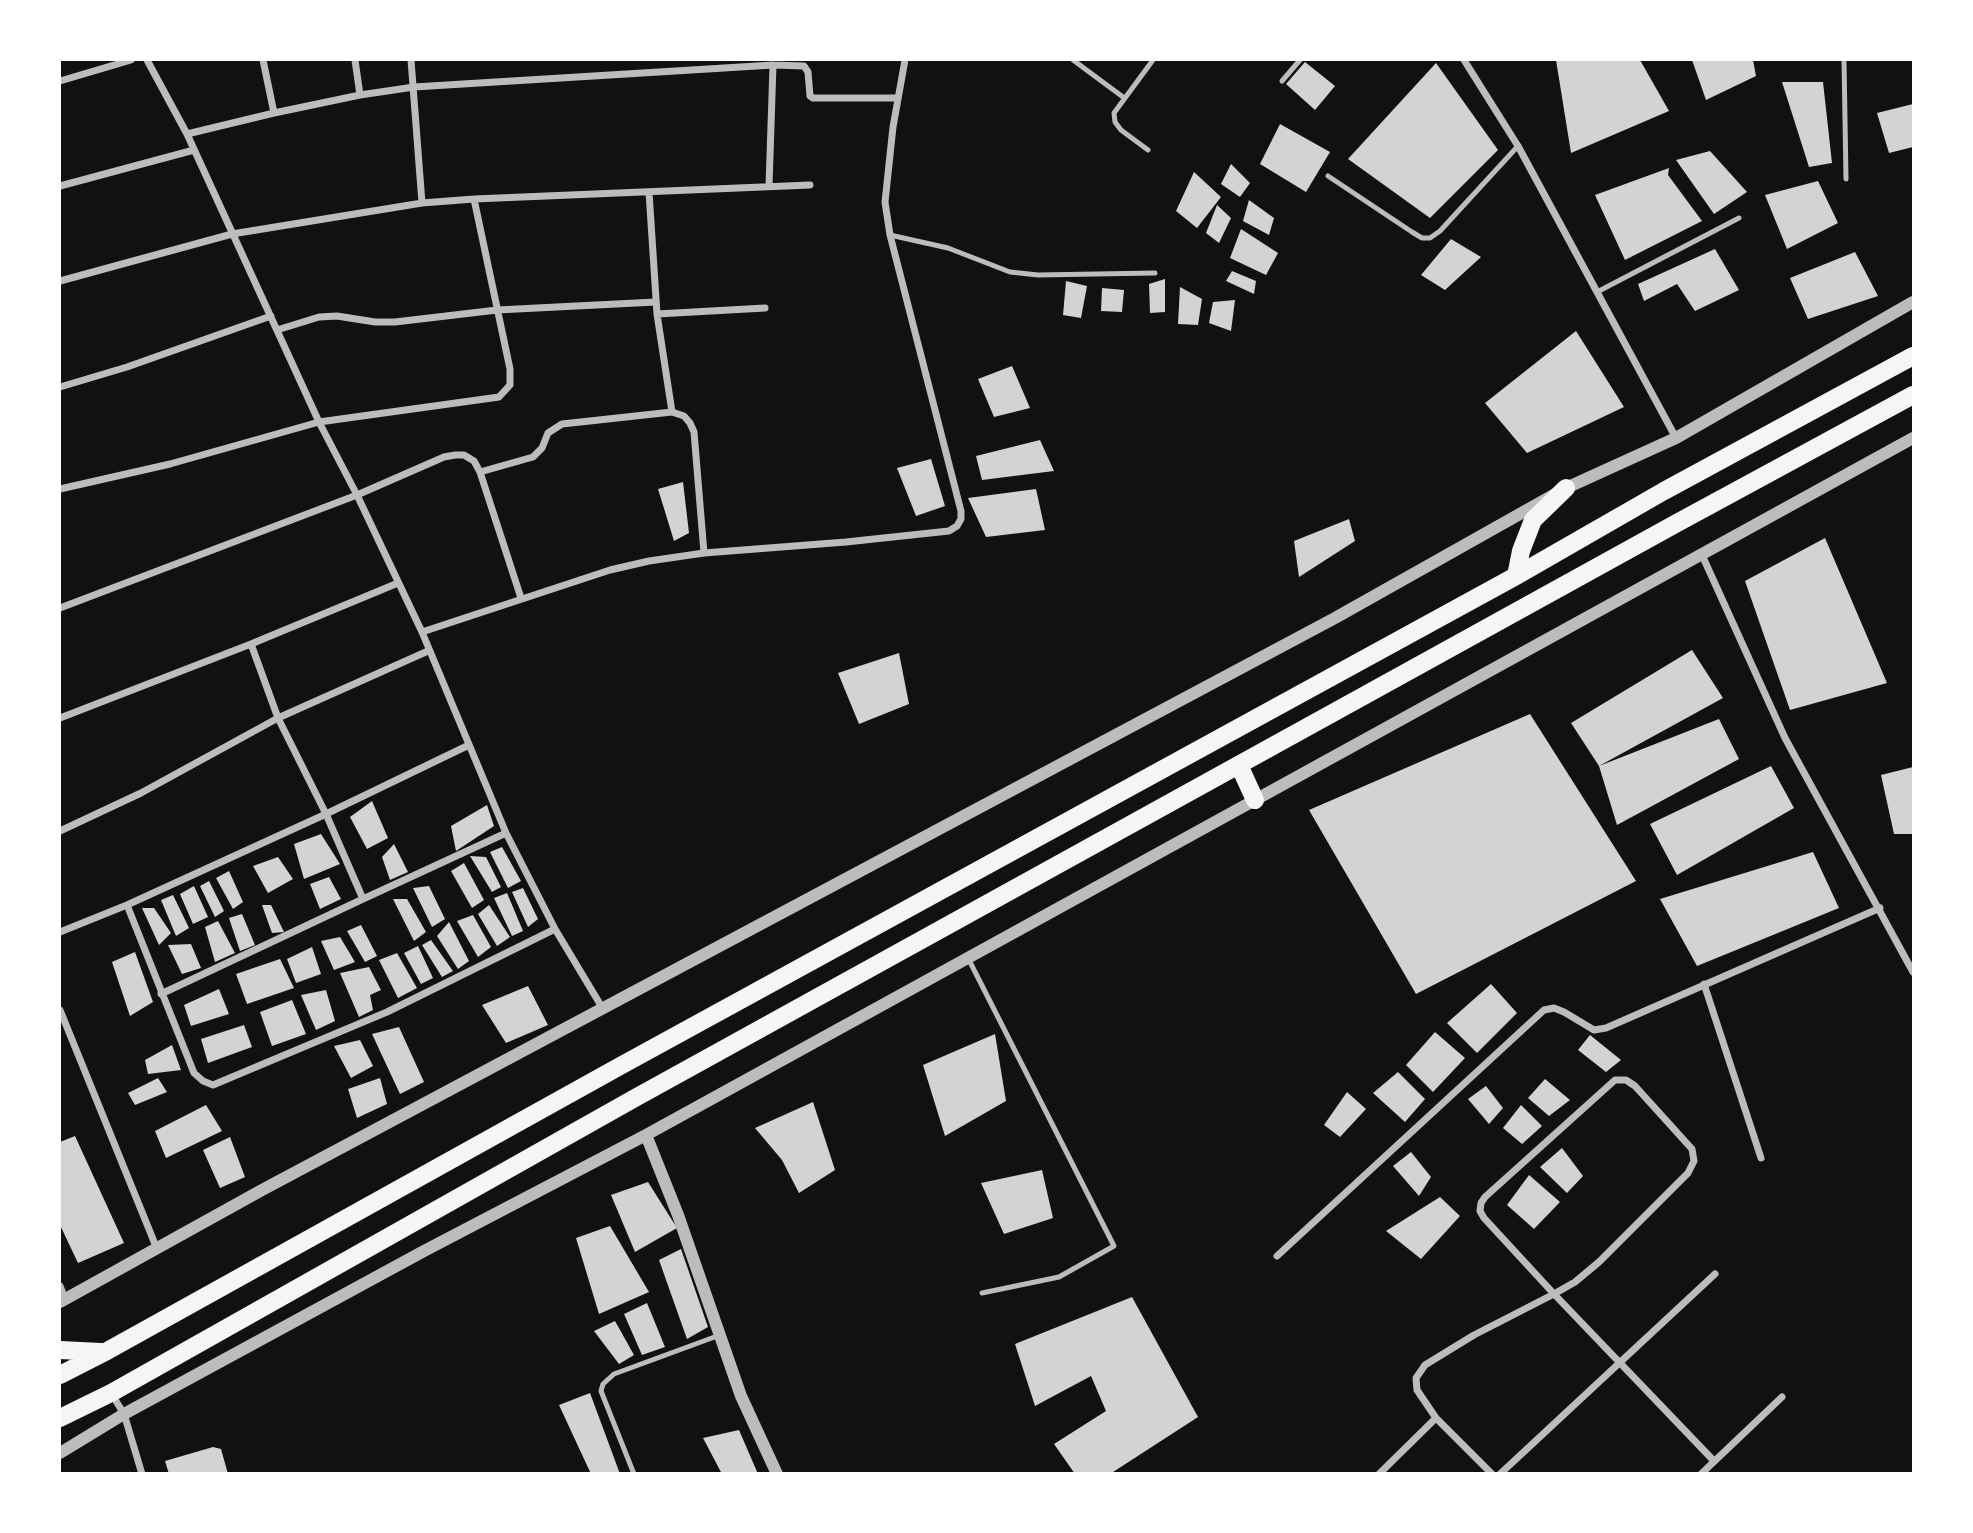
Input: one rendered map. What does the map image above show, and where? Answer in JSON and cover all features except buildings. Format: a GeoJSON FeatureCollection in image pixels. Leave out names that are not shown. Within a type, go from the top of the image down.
{"type":"FeatureCollection","features":[{"type":"Feature","properties":{"kind":"highway"},"geometry":{"type":"LineString","coordinates":[[60,1375],[1913,356]]}},
{"type":"Feature","properties":{"kind":"highway"},"geometry":{"type":"LineString","coordinates":[[60,1418],[111,1393],[635,1098],[1913,396]]}},
{"type":"Feature","properties":{"kind":"highway"},"geometry":{"type":"LineString","coordinates":[[1516,576],[1521,551],[1533,520],[1566,488]]}},
{"type":"Feature","properties":{"kind":"highway"},"geometry":{"type":"LineString","coordinates":[[1239,765],[1255,800]]}},
{"type":"Feature","properties":{"kind":"highway"},"geometry":{"type":"LineString","coordinates":[[60,1350],[104,1353]]}},
{"type":"Feature","properties":{"kind":"street"},"geometry":{"type":"LineString","coordinates":[[60,81],[131,60]]}},
{"type":"Feature","properties":{"kind":"street"},"geometry":{"type":"LineString","coordinates":[[147,60],[187,134],[319,422],[422,632],[506,833],[555,929],[603,1009]]}},
{"type":"Feature","properties":{"kind":"street"},"geometry":{"type":"LineString","coordinates":[[262,60],[274,113]]}},
{"type":"Feature","properties":{"kind":"street"},"geometry":{"type":"LineString","coordinates":[[355,60],[360,95]]}},
{"type":"Feature","properties":{"kind":"street"},"geometry":{"type":"LineString","coordinates":[[411,60],[422,203]]}},
{"type":"Feature","properties":{"kind":"street"},"geometry":{"type":"LineString","coordinates":[[422,632],[610,570],[649,561],[704,553],[949,531],[957,526],[961,519],[890,235],[886,202],[905,60]]}},
{"type":"Feature","properties":{"kind":"street"},"geometry":{"type":"LineString","coordinates":[[1464,60],[1518,146],[1676,438]]}},
{"type":"Feature","properties":{"kind":"street"},"geometry":{"type":"LineString","coordinates":[[187,134],[360,95],[414,87],[721,64],[804,66],[808,72],[809,93],[813,99],[898,98]]}},
{"type":"Feature","properties":{"kind":"street"},"geometry":{"type":"LineString","coordinates":[[769,186],[773,65]]}},
{"type":"Feature","properties":{"kind":"street"},"geometry":{"type":"LineString","coordinates":[[60,186],[194,150]]}},
{"type":"Feature","properties":{"kind":"street"},"geometry":{"type":"LineString","coordinates":[[60,281],[232,234],[422,203],[810,185]]}},
{"type":"Feature","properties":{"kind":"street"},"geometry":{"type":"LineString","coordinates":[[649,192],[657,314],[672,412]]}},
{"type":"Feature","properties":{"kind":"street"},"geometry":{"type":"LineString","coordinates":[[60,489],[170,464],[319,422],[499,397],[510,385],[511,377],[474,199]]}},
{"type":"Feature","properties":{"kind":"street"},"geometry":{"type":"LineString","coordinates":[[277,330],[319,317],[337,316],[395,322],[497,310],[656,302]]}},
{"type":"Feature","properties":{"kind":"street"},"geometry":{"type":"LineString","coordinates":[[60,1286],[62,1301],[262,1190],[1323,624],[1566,488],[1676,438],[1913,302]]}},
{"type":"Feature","properties":{"kind":"street"},"geometry":{"type":"LineString","coordinates":[[657,314],[765,308]]}},
{"type":"Feature","properties":{"kind":"street"},"geometry":{"type":"LineString","coordinates":[[60,387],[127,367],[271,316]]}},
{"type":"Feature","properties":{"kind":"street"},"geometry":{"type":"LineString","coordinates":[[480,471],[533,457],[542,448],[548,433],[562,424],[672,412],[684,416],[694,432],[704,553]]}},
{"type":"Feature","properties":{"kind":"street"},"geometry":{"type":"LineString","coordinates":[[60,1452],[124,1414],[424,1251],[646,1135],[1913,438]]}},
{"type":"Feature","properties":{"kind":"street"},"geometry":{"type":"LineString","coordinates":[[60,608],[357,495],[444,457],[464,456],[474,461],[480,471],[521,598]]}},
{"type":"Feature","properties":{"kind":"street"},"geometry":{"type":"LineString","coordinates":[[1702,555],[1785,738],[1913,972]]}},
{"type":"Feature","properties":{"kind":"street"},"geometry":{"type":"LineString","coordinates":[[60,718],[251,644],[398,583]]}},
{"type":"Feature","properties":{"kind":"street"},"geometry":{"type":"LineString","coordinates":[[251,644],[278,718],[326,814],[363,899]]}},
{"type":"Feature","properties":{"kind":"street"},"geometry":{"type":"LineString","coordinates":[[60,831],[141,793],[278,718],[428,651]]}},
{"type":"Feature","properties":{"kind":"street"},"geometry":{"type":"LineString","coordinates":[[60,932],[127,905],[469,745]]}},
{"type":"Feature","properties":{"kind":"street"},"geometry":{"type":"LineString","coordinates":[[161,994],[506,833]]}},
{"type":"Feature","properties":{"kind":"street"},"geometry":{"type":"LineString","coordinates":[[127,905],[194,1073],[213,1085],[387,1012],[555,929]]}},
{"type":"Feature","properties":{"kind":"street"},"geometry":{"type":"LineString","coordinates":[[1277,1256],[1544,1010],[1554,1008],[1564,1012],[1594,1030],[1606,1028],[1880,908]]}},
{"type":"Feature","properties":{"kind":"street"},"geometry":{"type":"LineString","coordinates":[[1704,984],[1761,1158]]}},
{"type":"Feature","properties":{"kind":"street"},"geometry":{"type":"LineString","coordinates":[[60,1010],[157,1249]]}},
{"type":"Feature","properties":{"kind":"street"},"geometry":{"type":"LineString","coordinates":[[1493,1474],[1436,1418],[1417,1390],[1416,1378],[1425,1366],[1474,1335],[1554,1294],[1575,1282],[1599,1262],[1688,1173],[1695,1161],[1692,1149],[1684,1138],[1635,1086],[1626,1080],[1615,1080],[1485,1197],[1480,1211],[1554,1294],[1714,1461]]}},
{"type":"Feature","properties":{"kind":"street"},"geometry":{"type":"LineString","coordinates":[[646,1135],[678,1215],[741,1396],[777,1474]]}},
{"type":"Feature","properties":{"kind":"street"},"geometry":{"type":"LineString","coordinates":[[1500,1474],[1715,1274]]}},
{"type":"Feature","properties":{"kind":"street"},"geometry":{"type":"LineString","coordinates":[[111,1393],[124,1414],[142,1474]]}},
{"type":"Feature","properties":{"kind":"street"},"geometry":{"type":"LineString","coordinates":[[1701,1474],[1782,1397]]}},
{"type":"Feature","properties":{"kind":"street"},"geometry":{"type":"LineString","coordinates":[[1379,1474],[1436,1418]]}},
{"type":"Feature","properties":{"kind":"lane"},"geometry":{"type":"LineString","coordinates":[[1073,60],[1124,97]]}},
{"type":"Feature","properties":{"kind":"lane"},"geometry":{"type":"LineString","coordinates":[[1148,150],[1121,130],[1115,122],[1114,113],[1153,60]]}},
{"type":"Feature","properties":{"kind":"lane"},"geometry":{"type":"LineString","coordinates":[[1282,81],[1300,60]]}},
{"type":"Feature","properties":{"kind":"lane"},"geometry":{"type":"LineString","coordinates":[[1844,60],[1846,178]]}},
{"type":"Feature","properties":{"kind":"lane"},"geometry":{"type":"LineString","coordinates":[[1328,176],[1412,232],[1422,238],[1430,238],[1440,231],[1518,146]]}},
{"type":"Feature","properties":{"kind":"lane"},"geometry":{"type":"LineString","coordinates":[[1597,292],[1739,218]]}},
{"type":"Feature","properties":{"kind":"lane"},"geometry":{"type":"LineString","coordinates":[[890,235],[948,248],[1019,273],[1155,273]]}},
{"type":"Feature","properties":{"kind":"lane"},"geometry":{"type":"LineString","coordinates":[[968,958],[1114,1246],[1059,1277],[982,1293]]}},
{"type":"Feature","properties":{"kind":"lane"},"geometry":{"type":"LineString","coordinates":[[634,1474],[601,1391],[603,1384],[614,1374],[720,1335]]}}]}
